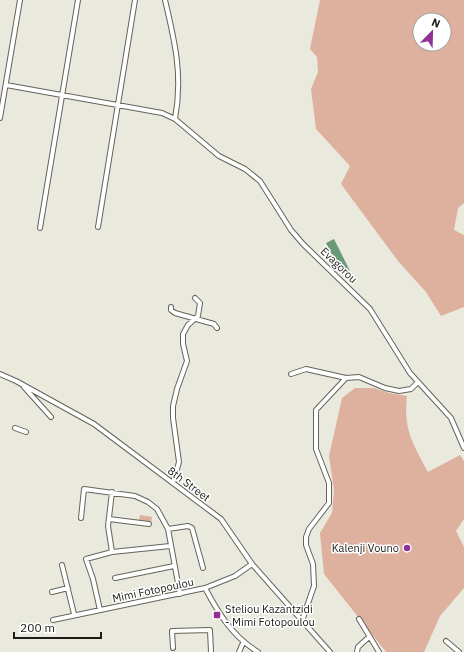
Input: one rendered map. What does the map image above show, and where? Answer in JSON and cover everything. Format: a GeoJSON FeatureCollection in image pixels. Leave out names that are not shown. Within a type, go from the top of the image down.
{"type":"FeatureCollection","features":[{"type":"Feature","properties":{"kind":"street"},"geometry":{"type":"LineString","coordinates":[[0,118],[20,0]]}},
{"type":"Feature","properties":{"kind":"street"},"geometry":{"type":"LineString","coordinates":[[40,228],[78,0]]}},
{"type":"Feature","properties":{"kind":"street"},"geometry":{"type":"LineString","coordinates":[[98,227],[135,0]]}},
{"type":"Feature","properties":{"kind":"street"},"geometry":{"type":"LineString","coordinates":[[165,0],[177,49],[179,97],[175,119]]}},
{"type":"Feature","properties":{"kind":"street","name":"Evagorou"},"geometry":{"type":"LineString","coordinates":[[6,85],[162,113],[175,119],[220,156],[245,169],[260,182],[291,230],[303,244],[364,302],[400,360],[451,418],[464,448]]}},
{"type":"Feature","properties":{"kind":"street"},"geometry":{"type":"LineString","coordinates":[[173,483],[180,462],[173,418],[173,406],[177,389],[187,361],[183,344],[183,334],[188,325],[195,318],[200,305],[195,298]]}},
{"type":"Feature","properties":{"kind":"street"},"geometry":{"type":"LineString","coordinates":[[171,307],[171,310],[175,313],[189,319],[195,318],[214,324],[217,328]]}},
{"type":"Feature","properties":{"kind":"street"},"geometry":{"type":"LineString","coordinates":[[291,374],[306,369],[346,378],[354,376],[364,378],[386,388],[399,390],[411,389],[418,382]]}},
{"type":"Feature","properties":{"kind":"street","name":"8th Street"},"geometry":{"type":"LineString","coordinates":[[0,374],[94,424],[221,519],[252,564],[330,652]]}},
{"type":"Feature","properties":{"kind":"street"},"geometry":{"type":"LineString","coordinates":[[302,621],[314,586],[313,564],[306,545],[306,536],[309,529],[329,503],[329,483],[316,449],[316,410],[346,378]]}},
{"type":"Feature","properties":{"kind":"street"},"geometry":{"type":"LineString","coordinates":[[23,385],[51,417]]}},
{"type":"Feature","properties":{"kind":"street"},"geometry":{"type":"LineString","coordinates":[[15,428],[26,432]]}},
{"type":"Feature","properties":{"kind":"street"},"geometry":{"type":"LineString","coordinates":[[81,518],[84,488],[135,496],[148,502],[157,509],[168,529],[180,594]]}},
{"type":"Feature","properties":{"kind":"street"},"geometry":{"type":"LineString","coordinates":[[112,492],[109,519],[112,552]]}},
{"type":"Feature","properties":{"kind":"street"},"geometry":{"type":"LineString","coordinates":[[109,519],[149,524]]}},
{"type":"Feature","properties":{"kind":"street"},"geometry":{"type":"LineString","coordinates":[[168,529],[188,526],[192,528],[203,568]]}},
{"type":"Feature","properties":{"kind":"street"},"geometry":{"type":"LineString","coordinates":[[100,610],[93,579],[86,559],[112,552],[170,546]]}},
{"type":"Feature","properties":{"kind":"street","name":"Mimi Fotopoulou"},"geometry":{"type":"LineString","coordinates":[[53,620],[74,614],[205,588],[235,576],[252,564]]}},
{"type":"Feature","properties":{"kind":"street"},"geometry":{"type":"LineString","coordinates":[[62,565],[74,614]]}},
{"type":"Feature","properties":{"kind":"street"},"geometry":{"type":"LineString","coordinates":[[115,578],[174,566]]}},
{"type":"Feature","properties":{"kind":"street"},"geometry":{"type":"LineString","coordinates":[[52,592],[68,588]]}},
{"type":"Feature","properties":{"kind":"street"},"geometry":{"type":"LineString","coordinates":[[205,588],[220,616],[243,643],[258,652]]}},
{"type":"Feature","properties":{"kind":"street"},"geometry":{"type":"LineString","coordinates":[[359,619],[379,652]]}},
{"type":"Feature","properties":{"kind":"street"},"geometry":{"type":"LineString","coordinates":[[173,648],[172,631],[210,630],[211,652]]}},
{"type":"Feature","properties":{"kind":"street"},"geometry":{"type":"LineString","coordinates":[[357,652],[358,647],[369,637]]}},
{"type":"Feature","properties":{"kind":"street"},"geometry":{"type":"LineString","coordinates":[[446,641],[459,652]]}},
{"type":"Feature","properties":{"kind":"street"},"geometry":{"type":"LineString","coordinates":[[239,652],[243,643]]}},
{"type":"Feature","properties":{"kind":"shaded area"},"geometry":{"type":"Polygon","coordinates":[[[320,0],[464,0],[464,203],[458,208],[454,230],[464,235],[464,307],[441,316],[426,292],[398,261],[341,184],[350,166],[316,129],[311,89],[318,72],[317,57],[310,49],[320,0]]]}},
{"type":"Feature","properties":{"kind":"shaded area"},"geometry":{"type":"Polygon","coordinates":[[[334,239],[350,271],[342,275],[326,243],[334,239]]]}},
{"type":"Feature","properties":{"kind":"shaded area"},"geometry":{"type":"Polygon","coordinates":[[[355,388],[374,388],[389,393],[407,396],[406,418],[410,436],[428,472],[460,455],[464,461],[464,519],[456,531],[464,547],[464,588],[440,616],[424,652],[386,652],[324,574],[320,533],[332,513],[334,490],[329,456],[342,398],[355,388]]]}},
{"type":"Feature","properties":{"kind":"shaded area"},"geometry":{"type":"Polygon","coordinates":[[[140,515],[152,517],[151,523],[139,521],[140,515]]]}},
{"type":"Feature","properties":{"kind":"place","name":"Kalenji Vouno"},"geometry":{"type":"Point","coordinates":[407,548]}},
{"type":"Feature","properties":{"kind":"place","name":"Steliou Kazantzidi - Mimi Fotopoulou"},"geometry":{"type":"Point","coordinates":[217,615]}}]}
